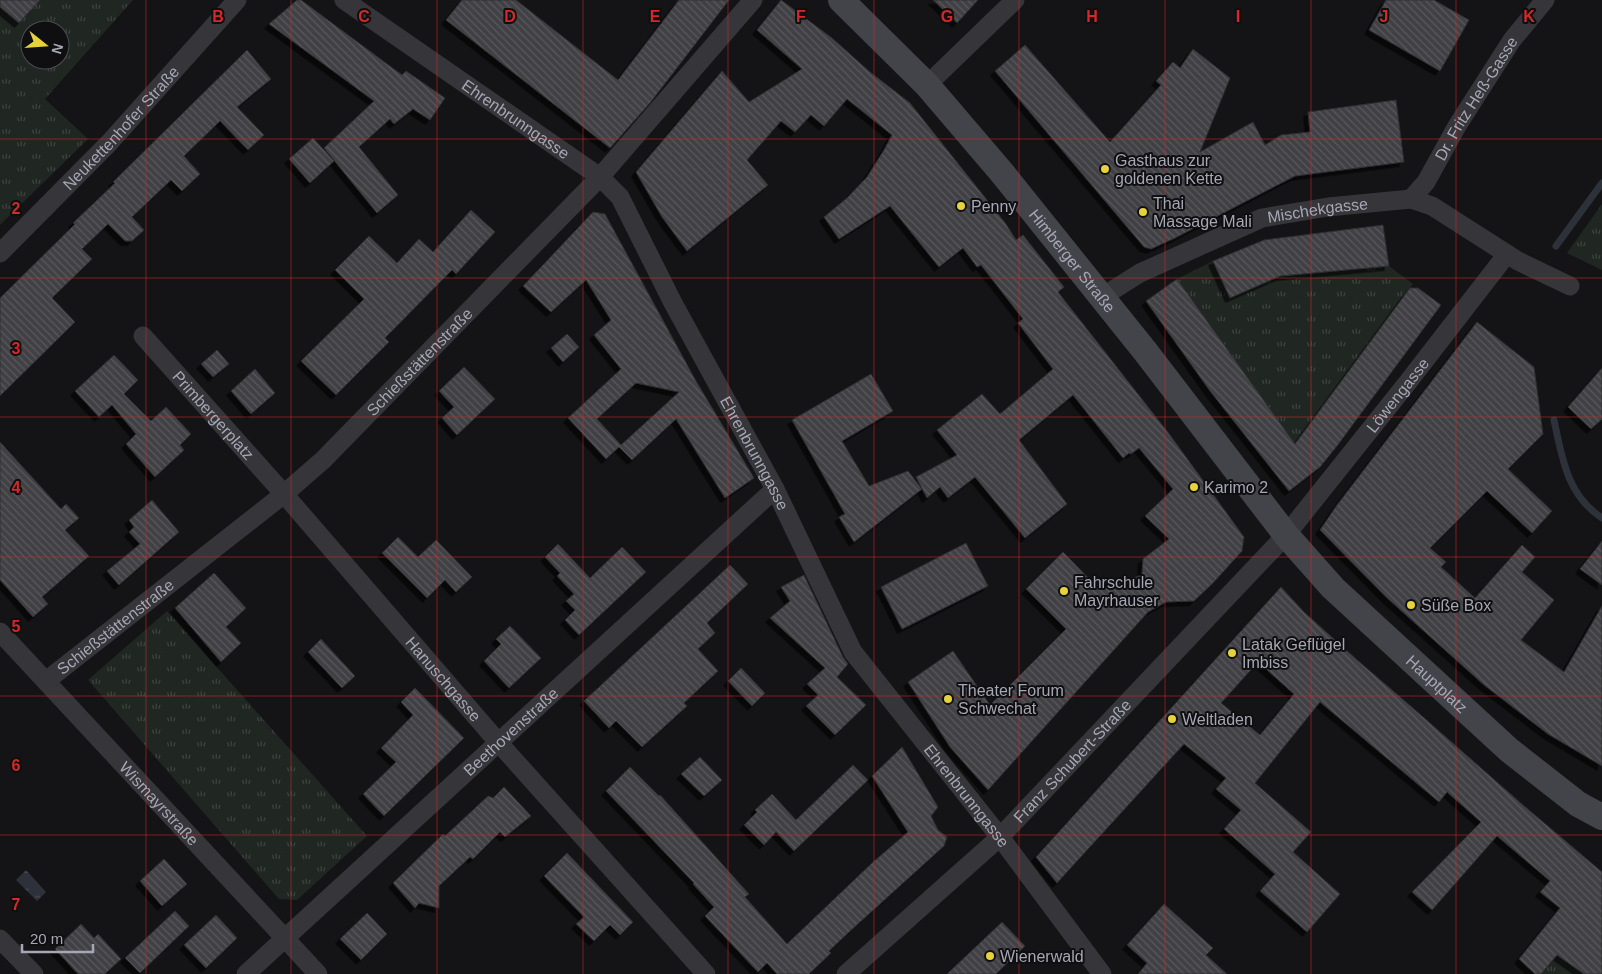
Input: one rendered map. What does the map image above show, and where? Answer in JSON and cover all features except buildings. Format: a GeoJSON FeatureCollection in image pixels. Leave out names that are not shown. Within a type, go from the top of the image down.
{"type":"FeatureCollection","features":[{"type":"Feature","properties":{"kind":"main road","name":"Himberger Straße"},"geometry":{"type":"LineString","coordinates":[[841,0],[927,85],[1031,207],[1145,350],[1286,535]]}},
{"type":"Feature","properties":{"kind":"main road","name":"Hauptplatz"},"geometry":{"type":"LineString","coordinates":[[1286,535],[1333,588],[1509,750],[1578,804],[1602,817]]}},
{"type":"Feature","properties":{"kind":"street","name":"Neukettenhofer Straße"},"geometry":{"type":"LineString","coordinates":[[0,253],[109,143],[237,0]]}},
{"type":"Feature","properties":{"kind":"street","name":"Ehrenbrunngasse"},"geometry":{"type":"LineString","coordinates":[[344,0],[600,177],[620,197],[673,303],[775,489],[853,652],[1000,838],[1102,974]]}},
{"type":"Feature","properties":{"kind":"street","name":"Schießstättenstraße"},"geometry":{"type":"LineString","coordinates":[[46,681],[284,494],[323,460],[600,177],[753,0]]}},
{"type":"Feature","properties":{"kind":"street"},"geometry":{"type":"LineString","coordinates":[[927,85],[1015,0]]}},
{"type":"Feature","properties":{"kind":"street","name":"Dr. Fritz Heß-Gasse"},"geometry":{"type":"LineString","coordinates":[[1411,199],[1426,182],[1457,126],[1512,40],[1545,0]]}},
{"type":"Feature","properties":{"kind":"street","name":"Mischekgasse"},"geometry":{"type":"LineString","coordinates":[[1102,297],[1140,273],[1262,218],[1328,206],[1411,199],[1432,206],[1518,261],[1570,286]]}},
{"type":"Feature","properties":{"kind":"street","name":"Löwengasse"},"geometry":{"type":"LineString","coordinates":[[1286,535],[1507,254]]}},
{"type":"Feature","properties":{"kind":"street","name":"Primbergerplatz"},"geometry":{"type":"LineString","coordinates":[[143,336],[284,494]]}},
{"type":"Feature","properties":{"kind":"street","name":"Beethovenstraße"},"geometry":{"type":"LineString","coordinates":[[246,974],[775,489]]}},
{"type":"Feature","properties":{"kind":"street","name":"Hanuschgasse"},"geometry":{"type":"LineString","coordinates":[[284,494],[498,742],[706,974]]}},
{"type":"Feature","properties":{"kind":"street","name":"Franz Schubert-Straße"},"geometry":{"type":"LineString","coordinates":[[846,974],[1000,838],[1286,535]]}},
{"type":"Feature","properties":{"kind":"street","name":"Wismayrstraße"},"geometry":{"type":"LineString","coordinates":[[0,632],[318,974]]}},
{"type":"Feature","properties":{"kind":"street"},"geometry":{"type":"LineString","coordinates":[[0,939],[34,974]]}},
{"type":"Feature","properties":{"kind":"green space"},"geometry":{"type":"Polygon","coordinates":[[[0,0],[133,0],[45,99],[88,139],[0,225],[0,0]]]}},
{"type":"Feature","properties":{"kind":"green space"},"geometry":{"type":"Polygon","coordinates":[[[1602,204],[1602,270],[1567,253],[1602,204]]]}},
{"type":"Feature","properties":{"kind":"green space"},"geometry":{"type":"Polygon","coordinates":[[[1213,261],[1230,298],[1280,276],[1389,266],[1413,284],[1295,444],[1177,279],[1213,261]]]}},
{"type":"Feature","properties":{"kind":"green space"},"geometry":{"type":"Polygon","coordinates":[[[167,611],[367,836],[297,900],[279,899],[88,680],[167,611]]]}},
{"type":"Feature","properties":{"kind":"green space"},"geometry":{"type":"Polygon","coordinates":[[[1557,955],[1584,974],[1541,974],[1557,955]]]}},
{"type":"Feature","properties":{"kind":"water"},"geometry":{"type":"Polygon","coordinates":[[[26,870],[46,892],[37,901],[16,880],[26,870]]]}},
{"type":"Feature","properties":{"kind":"waterway"},"geometry":{"type":"LineString","coordinates":[[1556,246],[1602,183]]}},
{"type":"Feature","properties":{"kind":"waterway"},"geometry":{"type":"LineString","coordinates":[[1554,420],[1563,462],[1568,475],[1581,498],[1590,509],[1602,518]]}},
{"type":"Feature","properties":{"kind":"place","name":"Gasthaus zur goldenen Kette"},"geometry":{"type":"Point","coordinates":[1105,169]}},
{"type":"Feature","properties":{"kind":"place","name":"Penny"},"geometry":{"type":"Point","coordinates":[961,206]}},
{"type":"Feature","properties":{"kind":"place","name":"Thai Massage Mali"},"geometry":{"type":"Point","coordinates":[1143,212]}},
{"type":"Feature","properties":{"kind":"place","name":"Karimo 2"},"geometry":{"type":"Point","coordinates":[1194,487]}},
{"type":"Feature","properties":{"kind":"place","name":"Fahrschule Mayrhauser"},"geometry":{"type":"Point","coordinates":[1064,591]}},
{"type":"Feature","properties":{"kind":"place","name":"Süße Box"},"geometry":{"type":"Point","coordinates":[1411,605]}},
{"type":"Feature","properties":{"kind":"place","name":"Latak Geflügel Imbiss"},"geometry":{"type":"Point","coordinates":[1232,653]}},
{"type":"Feature","properties":{"kind":"place","name":"Theater Forum Schwechat"},"geometry":{"type":"Point","coordinates":[948,699]}},
{"type":"Feature","properties":{"kind":"place","name":"Weltladen"},"geometry":{"type":"Point","coordinates":[1172,719]}},
{"type":"Feature","properties":{"kind":"place","name":"Wienerwald"},"geometry":{"type":"Point","coordinates":[990,956]}}]}
